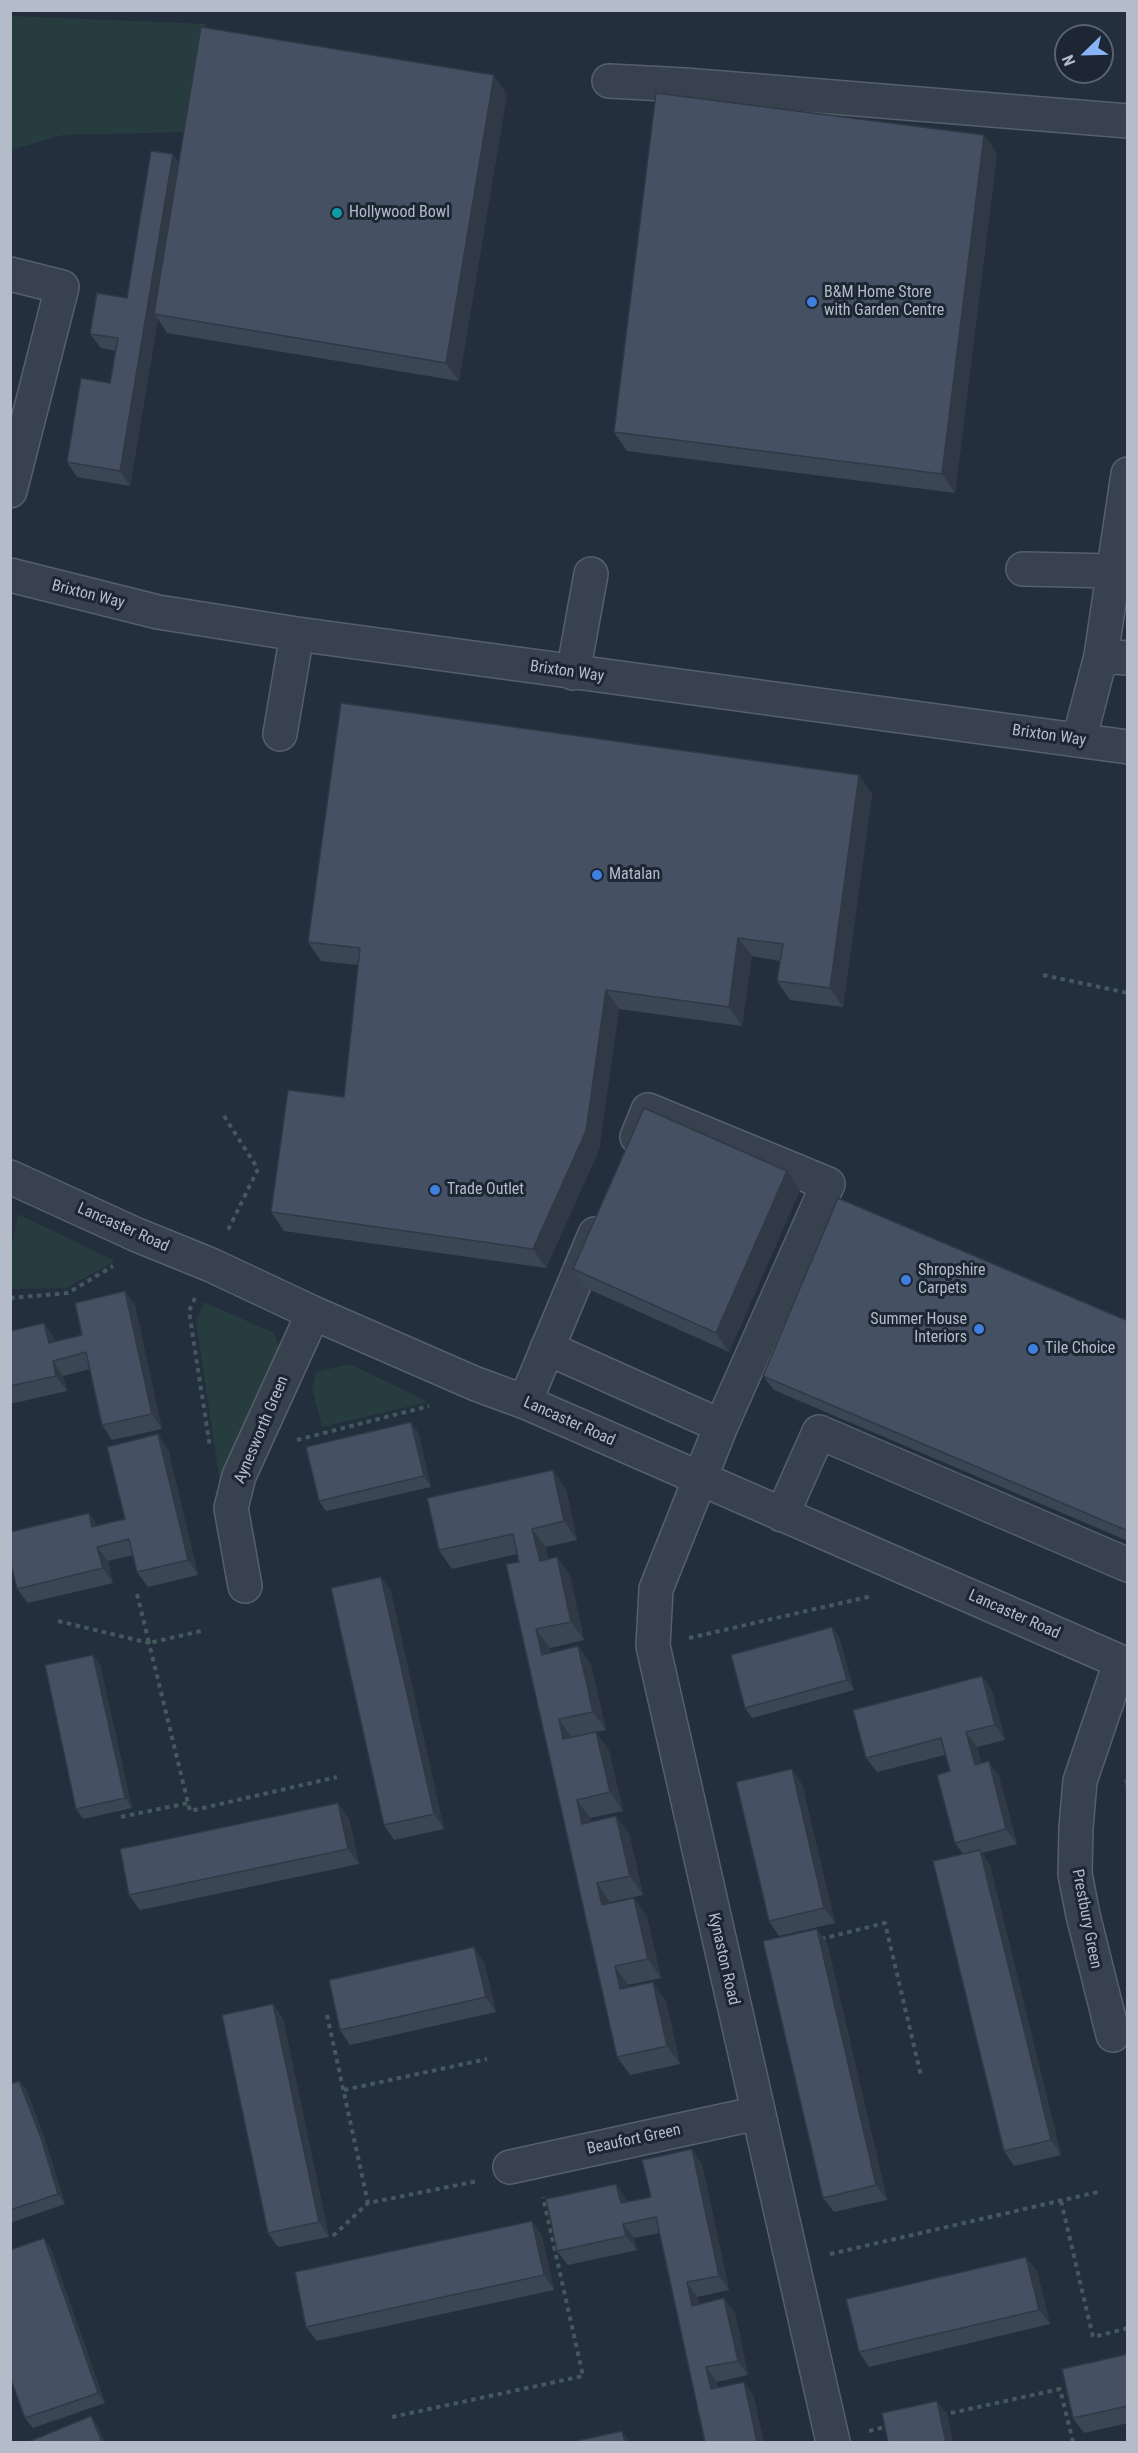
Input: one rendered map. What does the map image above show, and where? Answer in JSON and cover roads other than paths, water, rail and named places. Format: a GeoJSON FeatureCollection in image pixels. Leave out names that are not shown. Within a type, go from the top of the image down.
{"type":"FeatureCollection","features":[{"type":"Feature","properties":{"kind":"street"},"geometry":{"type":"LineString","coordinates":[[609,81],[698,86],[1128,121]]}},
{"type":"Feature","properties":{"kind":"street"},"geometry":{"type":"LineString","coordinates":[[10,274],[62,287],[10,492]]}},
{"type":"Feature","properties":{"kind":"street"},"geometry":{"type":"LineString","coordinates":[[1079,740],[1114,657],[1114,571],[1128,474]]}},
{"type":"Feature","properties":{"kind":"street"},"geometry":{"type":"LineString","coordinates":[[1023,569],[1114,571]]}},
{"type":"Feature","properties":{"kind":"street"},"geometry":{"type":"LineString","coordinates":[[573,673],[591,574]]}},
{"type":"Feature","properties":{"kind":"street","name":"Brixton Way"},"geometry":{"type":"LineString","coordinates":[[10,575],[158,612],[297,634],[1128,747]]}},
{"type":"Feature","properties":{"kind":"street"},"geometry":{"type":"LineString","coordinates":[[280,734],[297,634]]}},
{"type":"Feature","properties":{"kind":"street","name":"Kynaston Road"},"geometry":{"type":"LineString","coordinates":[[625,1164],[648,1110],[828,1184],[721,1426],[656,1589],[653,1646],[832,2441]]}},
{"type":"Feature","properties":{"kind":"street","name":"Lancaster Road"},"geometry":{"type":"LineString","coordinates":[[10,1177],[151,1241],[211,1265],[311,1312],[476,1384],[525,1402],[1124,1664]]}},
{"type":"Feature","properties":{"kind":"street"},"geometry":{"type":"LineString","coordinates":[[525,1402],[607,1207]]}},
{"type":"Feature","properties":{"kind":"street","name":"Aynesworth Green"},"geometry":{"type":"LineString","coordinates":[[245,1586],[231,1508],[239,1476],[252,1451],[311,1312]]}},
{"type":"Feature","properties":{"kind":"street"},"geometry":{"type":"LineString","coordinates":[[547,1348],[721,1426]]}},
{"type":"Feature","properties":{"kind":"street"},"geometry":{"type":"LineString","coordinates":[[782,1515],[819,1432],[1128,1565]]}},
{"type":"Feature","properties":{"kind":"street","name":"Prestbury Green"},"geometry":{"type":"LineString","coordinates":[[1113,2035],[1075,1874],[1076,1828],[1080,1781],[1124,1664]]}},
{"type":"Feature","properties":{"kind":"street","name":"Beaufort Green"},"geometry":{"type":"LineString","coordinates":[[523,2164],[758,2113]]}},
{"type":"Feature","properties":{"kind":"place","name":"Hollywood Bowl"},"geometry":{"type":"Point","coordinates":[337,213]}},
{"type":"Feature","properties":{"kind":"place","name":"B&M Home Store with Garden Centre"},"geometry":{"type":"Point","coordinates":[812,302]}},
{"type":"Feature","properties":{"kind":"place","name":"Matalan"},"geometry":{"type":"Point","coordinates":[597,875]}},
{"type":"Feature","properties":{"kind":"place","name":"Trade Outlet"},"geometry":{"type":"Point","coordinates":[435,1190]}},
{"type":"Feature","properties":{"kind":"place","name":"Shropshire Carpets"},"geometry":{"type":"Point","coordinates":[906,1280]}},
{"type":"Feature","properties":{"kind":"place","name":"Summer House Interiors"},"geometry":{"type":"Point","coordinates":[979,1329]}},
{"type":"Feature","properties":{"kind":"place","name":"Tile Choice"},"geometry":{"type":"Point","coordinates":[1033,1349]}}]}
